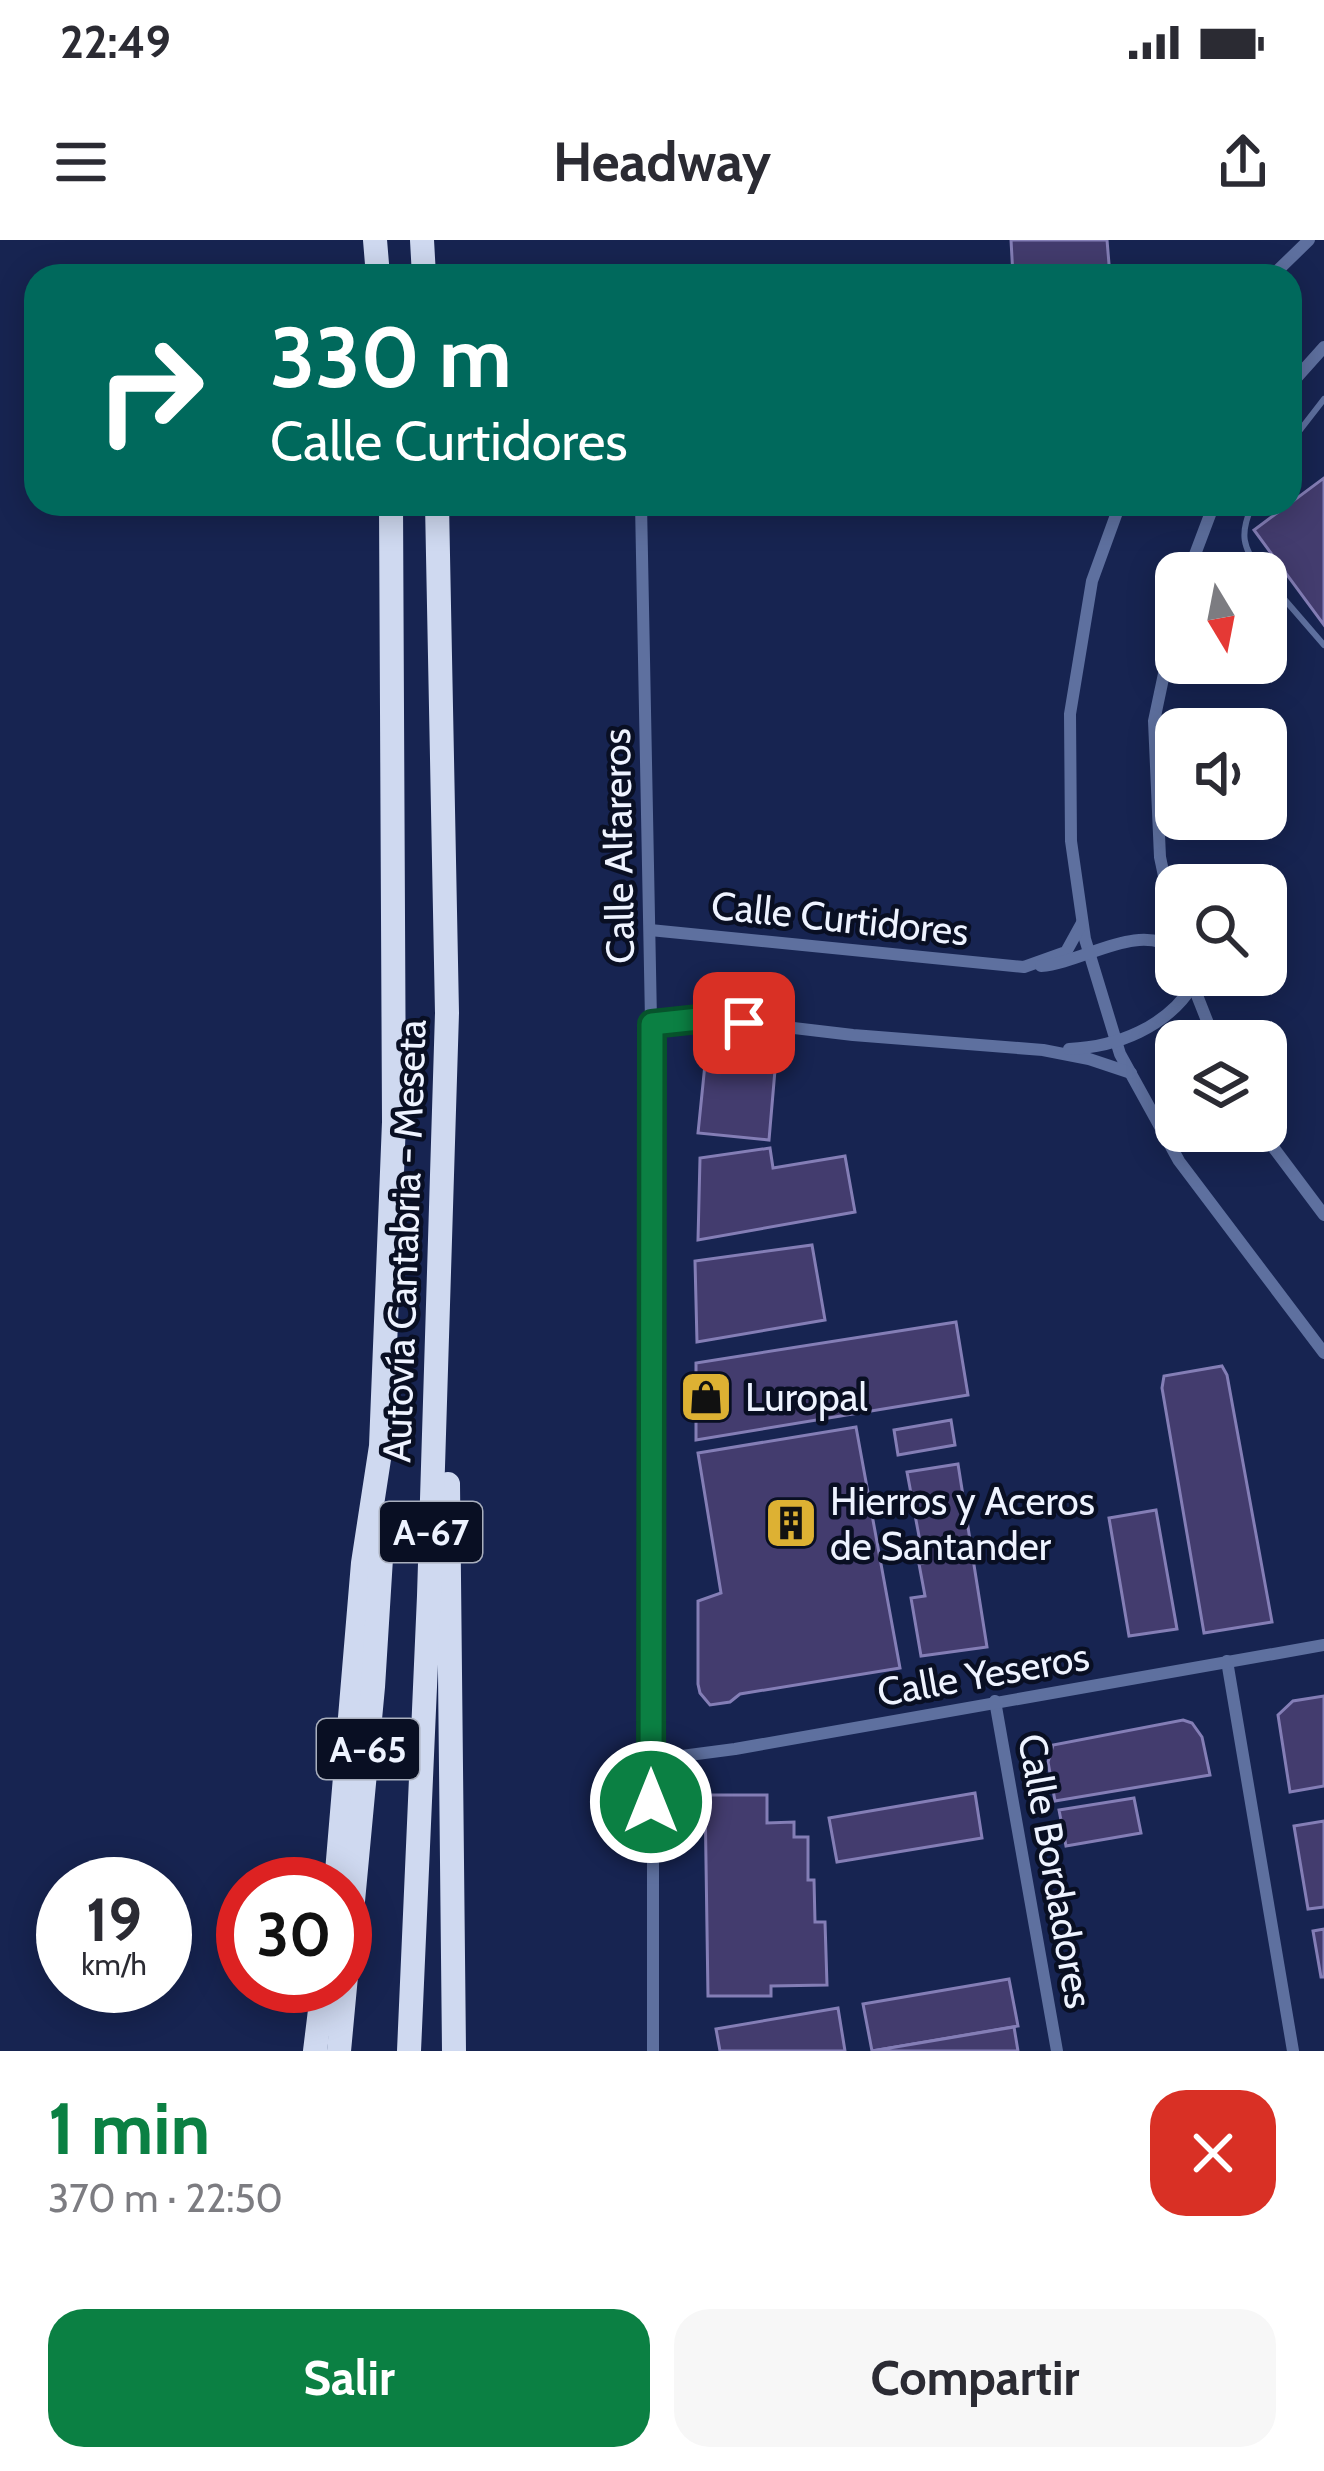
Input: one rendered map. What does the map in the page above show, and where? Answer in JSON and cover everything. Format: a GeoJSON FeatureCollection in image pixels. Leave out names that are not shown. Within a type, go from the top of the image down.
{"type":"FeatureCollection","features":[{"type":"Feature","properties":{"kind":"highway","name":"Autovía Cantabria - Meseta"},"geometry":{"type":"LineString","coordinates":[[338,1857],[363,1563],[381,1446],[394,1122],[391,516]]}},
{"type":"Feature","properties":{"kind":"highway","name":"Autovía Cantabria - Meseta"},"geometry":{"type":"LineString","coordinates":[[409,2051],[447,1013],[437,516]]}},
{"type":"Feature","properties":{"kind":"highway","name":"A-65"},"geometry":{"type":"LineString","coordinates":[[447,1013],[448,1715],[454,2051]]}},
{"type":"Feature","properties":{"kind":"highway","name":"A-65"},"geometry":{"type":"LineString","coordinates":[[339,2051],[373,1687],[384,1518],[381,1446]]}},
{"type":"Feature","properties":{"kind":"highway"},"geometry":{"type":"LineString","coordinates":[[315,2051],[320,2013]]}},
{"type":"Feature","properties":{"kind":"street"},"geometry":{"type":"LineString","coordinates":[[1285,264],[1310,240]]}},
{"type":"Feature","properties":{"kind":"street"},"geometry":{"type":"LineString","coordinates":[[1302,371],[1324,346]]}},
{"type":"Feature","properties":{"kind":"street","name":"Calle Alfareros"},"geometry":{"type":"LineString","coordinates":[[641,516],[652,1024],[653,2051]]}},
{"type":"Feature","properties":{"kind":"street"},"geometry":{"type":"LineString","coordinates":[[1116,516],[1092,581],[1070,714],[1071,842],[1090,956],[1116,1041],[1179,1162],[1324,1353]]}},
{"type":"Feature","properties":{"kind":"street"},"geometry":{"type":"LineString","coordinates":[[1196,552],[1209,516]]}},
{"type":"Feature","properties":{"kind":"street"},"geometry":{"type":"LineString","coordinates":[[1161,864],[1154,721],[1162,684]]}},
{"type":"Feature","properties":{"kind":"street"},"geometry":{"type":"LineString","coordinates":[[1024,968],[1066,952],[1082,922]]}},
{"type":"Feature","properties":{"kind":"street","name":"Calle Curtidores"},"geometry":{"type":"LineString","coordinates":[[650,930],[1024,968],[1060,965],[1155,940]]}},
{"type":"Feature","properties":{"kind":"street"},"geometry":{"type":"LineString","coordinates":[[1043,1050],[1090,1048],[1116,1041],[1178,1009],[1184,996]]}},
{"type":"Feature","properties":{"kind":"street"},"geometry":{"type":"LineString","coordinates":[[652,1024],[708,1018],[1043,1050],[1131,1073]]}},
{"type":"Feature","properties":{"kind":"street"},"geometry":{"type":"LineString","coordinates":[[1277,1152],[1324,1215]]}},
{"type":"Feature","properties":{"kind":"street","name":"Calle Yeseros"},"geometry":{"type":"LineString","coordinates":[[651,1760],[1324,1645]]}},
{"type":"Feature","properties":{"kind":"street"},"geometry":{"type":"LineString","coordinates":[[1227,1661],[1293,2051]]}},
{"type":"Feature","properties":{"kind":"street","name":"Calle Bordadores"},"geometry":{"type":"LineString","coordinates":[[995,1701],[1057,2051]]}},
{"type":"Feature","properties":{"kind":"lane"},"geometry":{"type":"LineString","coordinates":[[1302,427],[1324,399]]}},
{"type":"Feature","properties":{"kind":"lane"},"geometry":{"type":"LineString","coordinates":[[1247,516],[1244,545],[1249,552]]}},
{"type":"Feature","properties":{"kind":"lane"},"geometry":{"type":"LineString","coordinates":[[1287,602],[1324,645]]}},
{"type":"Feature","properties":{"kind":"building"},"geometry":{"type":"Polygon","coordinates":[[[1011,240],[1107,240],[1109,264],[1012,264],[1011,240]]]}},
{"type":"Feature","properties":{"kind":"building"},"geometry":{"type":"Polygon","coordinates":[[[1324,478],[1324,625],[1287,575],[1287,552],[1270,552],[1254,530],[1273,516],[1302,516],[1302,494],[1324,478]]]}},
{"type":"Feature","properties":{"kind":"building"},"geometry":{"type":"Polygon","coordinates":[[[705,1064],[775,1070],[769,1140],[698,1133],[705,1064]]]}},
{"type":"Feature","properties":{"kind":"building"},"geometry":{"type":"Polygon","coordinates":[[[770,1148],[773,1168],[845,1156],[855,1212],[698,1240],[700,1158],[770,1148]]]}},
{"type":"Feature","properties":{"kind":"building"},"geometry":{"type":"Polygon","coordinates":[[[812,1245],[825,1320],[697,1342],[695,1261],[812,1245]]]}},
{"type":"Feature","properties":{"kind":"building"},"geometry":{"type":"Polygon","coordinates":[[[956,1322],[968,1395],[696,1440],[696,1363],[956,1322]]]}},
{"type":"Feature","properties":{"kind":"building"},"geometry":{"type":"Polygon","coordinates":[[[1222,1366],[1272,1622],[1204,1633],[1162,1388],[1164,1376],[1222,1366]]]}},
{"type":"Feature","properties":{"kind":"building"},"geometry":{"type":"Polygon","coordinates":[[[951,1420],[955,1445],[898,1455],[894,1430],[951,1420]]]}},
{"type":"Feature","properties":{"kind":"building","name":"Hierros y Aceros de Santander"},"geometry":{"type":"Polygon","coordinates":[[[856,1427],[900,1668],[740,1694],[730,1702],[710,1705],[698,1684],[698,1601],[721,1593],[698,1453],[856,1427]]]}},
{"type":"Feature","properties":{"kind":"building"},"geometry":{"type":"Polygon","coordinates":[[[958,1464],[987,1647],[921,1656],[911,1598],[925,1596],[919,1564],[924,1563],[907,1472],[958,1464]]]}},
{"type":"Feature","properties":{"kind":"building"},"geometry":{"type":"Polygon","coordinates":[[[1156,1510],[1177,1629],[1129,1636],[1109,1518],[1156,1510]]]}},
{"type":"Feature","properties":{"kind":"building"},"geometry":{"type":"Polygon","coordinates":[[[1324,1696],[1324,1786],[1290,1792],[1278,1715],[1293,1701],[1324,1696]]]}},
{"type":"Feature","properties":{"kind":"building"},"geometry":{"type":"Polygon","coordinates":[[[1183,1720],[1192,1723],[1202,1737],[1210,1775],[1055,1801],[1048,1762],[1053,1745],[1183,1720]]]}},
{"type":"Feature","properties":{"kind":"building"},"geometry":{"type":"Polygon","coordinates":[[[975,1793],[982,1838],[837,1862],[829,1818],[975,1793]]]}},
{"type":"Feature","properties":{"kind":"building"},"geometry":{"type":"Polygon","coordinates":[[[705,1795],[767,1795],[767,1823],[794,1822],[794,1837],[808,1837],[815,1922],[825,1922],[827,1985],[771,1986],[771,1996],[708,1996],[705,1795]]]}},
{"type":"Feature","properties":{"kind":"building"},"geometry":{"type":"Polygon","coordinates":[[[1134,1798],[1141,1833],[1066,1846],[1059,1810],[1134,1798]]]}},
{"type":"Feature","properties":{"kind":"building"},"geometry":{"type":"Polygon","coordinates":[[[1324,1821],[1324,1907],[1308,1909],[1294,1826],[1324,1821]]]}},
{"type":"Feature","properties":{"kind":"building"},"geometry":{"type":"Polygon","coordinates":[[[1324,1929],[1324,1977],[1321,1977],[1313,1931],[1324,1929]]]}},
{"type":"Feature","properties":{"kind":"building"},"geometry":{"type":"Polygon","coordinates":[[[1009,1979],[1018,2026],[872,2051],[863,2004],[1009,1979]]]}},
{"type":"Feature","properties":{"kind":"building"},"geometry":{"type":"Polygon","coordinates":[[[838,2008],[845,2051],[720,2051],[716,2029],[838,2008]]]}},
{"type":"Feature","properties":{"kind":"building"},"geometry":{"type":"Polygon","coordinates":[[[1014,2027],[1018,2051],[872,2051],[1014,2027]]]}},
{"type":"Feature","properties":{"kind":"place","name":"Luropal"},"geometry":{"type":"Point","coordinates":[706,1397]}},
{"type":"Feature","properties":{"kind":"place","name":"Hierros y Aceros de Santander"},"geometry":{"type":"Point","coordinates":[791,1523]}},
{"type":"Feature","properties":{"kind":"route"},"geometry":{"type":"LineString","coordinates":[[651,1802],[652,1024],[708,1018],[744,1023]]}}]}
